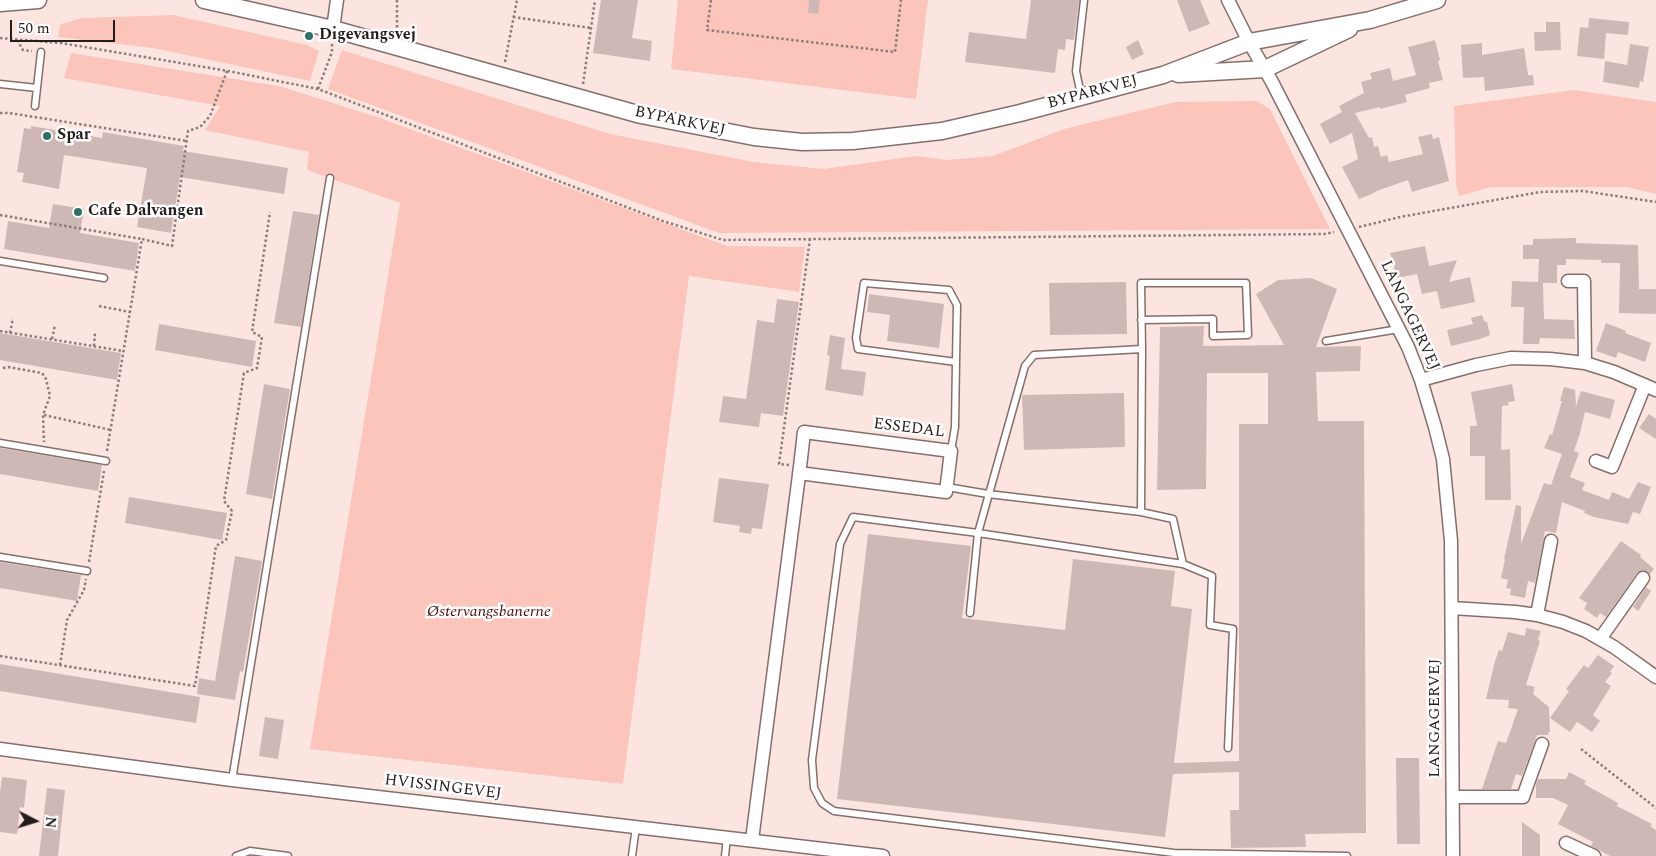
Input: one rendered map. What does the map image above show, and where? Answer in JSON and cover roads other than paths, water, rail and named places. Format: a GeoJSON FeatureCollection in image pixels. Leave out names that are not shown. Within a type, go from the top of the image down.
{"type":"FeatureCollection","features":[{"type":"Feature","properties":{"kind":"street"},"geometry":{"type":"LineString","coordinates":[[0,3],[38,0]]}},
{"type":"Feature","properties":{"kind":"street","name":"BYPARKVEJ"},"geometry":{"type":"LineString","coordinates":[[204,0],[333,29],[398,46],[641,115],[745,135],[802,142],[895,138],[942,131],[1020,113],[1081,95],[1163,75],[1249,42],[1370,20],[1437,0]]}},
{"type":"Feature","properties":{"kind":"street"},"geometry":{"type":"LineString","coordinates":[[333,29],[337,0]]}},
{"type":"Feature","properties":{"kind":"street","name":"LANGAGERVEJ"},"geometry":{"type":"LineString","coordinates":[[1228,0],[1399,329],[1421,380],[1443,459],[1451,541],[1453,856]]}},
{"type":"Feature","properties":{"kind":"street","name":"BYPARKVEJ"},"geometry":{"type":"LineString","coordinates":[[1163,75],[1265,69],[1370,20]]}},
{"type":"Feature","properties":{"kind":"street"},"geometry":{"type":"LineString","coordinates":[[1568,281],[1584,281],[1584,363]]}},
{"type":"Feature","properties":{"kind":"street"},"geometry":{"type":"LineString","coordinates":[[1421,380],[1476,364],[1511,358],[1550,359],[1584,363],[1614,372],[1650,388],[1612,467],[1596,461]]}},
{"type":"Feature","properties":{"kind":"street","name":"ESSEDAL"},"geometry":{"type":"LineString","coordinates":[[752,840],[804,432],[951,451],[947,487]]}},
{"type":"Feature","properties":{"kind":"street"},"geometry":{"type":"LineString","coordinates":[[799,470],[946,492],[947,487]]}},
{"type":"Feature","properties":{"kind":"street"},"geometry":{"type":"LineString","coordinates":[[1536,615],[1551,540]]}},
{"type":"Feature","properties":{"kind":"street"},"geometry":{"type":"LineString","coordinates":[[1600,639],[1643,578]]}},
{"type":"Feature","properties":{"kind":"street"},"geometry":{"type":"LineString","coordinates":[[1452,608],[1536,615],[1563,622],[1600,639],[1656,677]]}},
{"type":"Feature","properties":{"kind":"street","name":"LANGAGERVEJ"},"geometry":{"type":"LineString","coordinates":[[1453,797],[1523,797],[1542,744]]}},
{"type":"Feature","properties":{"kind":"street","name":"HVISSINGEVEJ"},"geometry":{"type":"LineString","coordinates":[[0,749],[232,780],[883,856]]}},
{"type":"Feature","properties":{"kind":"street"},"geometry":{"type":"LineString","coordinates":[[1566,842],[1594,856]]}},
{"type":"Feature","properties":{"kind":"lane"},"geometry":{"type":"LineString","coordinates":[[1081,95],[1076,71],[1084,0]]}},
{"type":"Feature","properties":{"kind":"lane"},"geometry":{"type":"LineString","coordinates":[[35,106],[40,52]]}},
{"type":"Feature","properties":{"kind":"lane"},"geometry":{"type":"LineString","coordinates":[[0,84],[37,88]]}},
{"type":"Feature","properties":{"kind":"lane"},"geometry":{"type":"LineString","coordinates":[[232,780],[330,178]]}},
{"type":"Feature","properties":{"kind":"lane"},"geometry":{"type":"LineString","coordinates":[[0,260],[104,278]]}},
{"type":"Feature","properties":{"kind":"lane"},"geometry":{"type":"LineString","coordinates":[[951,451],[955,427],[957,305],[949,290],[864,283],[856,338],[858,349],[956,362]]}},
{"type":"Feature","properties":{"kind":"lane"},"geometry":{"type":"LineString","coordinates":[[1142,320],[1213,320],[1213,336],[1248,335],[1246,283],[1141,283],[1142,512]]}},
{"type":"Feature","properties":{"kind":"lane"},"geometry":{"type":"LineString","coordinates":[[1326,341],[1399,329]]}},
{"type":"Feature","properties":{"kind":"lane"},"geometry":{"type":"LineString","coordinates":[[970,613],[978,533],[1025,366],[1034,355],[1142,349]]}},
{"type":"Feature","properties":{"kind":"lane"},"geometry":{"type":"LineString","coordinates":[[0,443],[106,461]]}},
{"type":"Feature","properties":{"kind":"lane"},"geometry":{"type":"LineString","coordinates":[[947,487],[988,494],[1142,512],[1173,519],[1183,564]]}},
{"type":"Feature","properties":{"kind":"lane"},"geometry":{"type":"LineString","coordinates":[[1228,748],[1233,629],[1210,625],[1212,576],[1183,564],[978,533],[853,517],[840,544],[812,760],[814,788],[822,803],[834,811],[1174,852],[1208,855],[1347,856]]}},
{"type":"Feature","properties":{"kind":"lane"},"geometry":{"type":"LineString","coordinates":[[0,557],[87,571]]}},
{"type":"Feature","properties":{"kind":"lane"},"geometry":{"type":"LineString","coordinates":[[632,856],[636,827]]}},
{"type":"Feature","properties":{"kind":"lane"},"geometry":{"type":"LineString","coordinates":[[725,856],[727,837]]}},
{"type":"Feature","properties":{"kind":"lane"},"geometry":{"type":"LineString","coordinates":[[236,856],[250,851],[288,856]]}},
{"type":"Feature","properties":{"kind":"place","name":"Digevangsvej"},"geometry":{"type":"Point","coordinates":[309,36]}},
{"type":"Feature","properties":{"kind":"place","name":"Spar"},"geometry":{"type":"Point","coordinates":[47,136]}},
{"type":"Feature","properties":{"kind":"place","name":"Cafe Dalvangen"},"geometry":{"type":"Point","coordinates":[78,212]}},
{"type":"Feature","properties":{"kind":"park label","name":"Østervangsbanerne"},"geometry":{"type":"Point","coordinates":[489,613]}}]}
